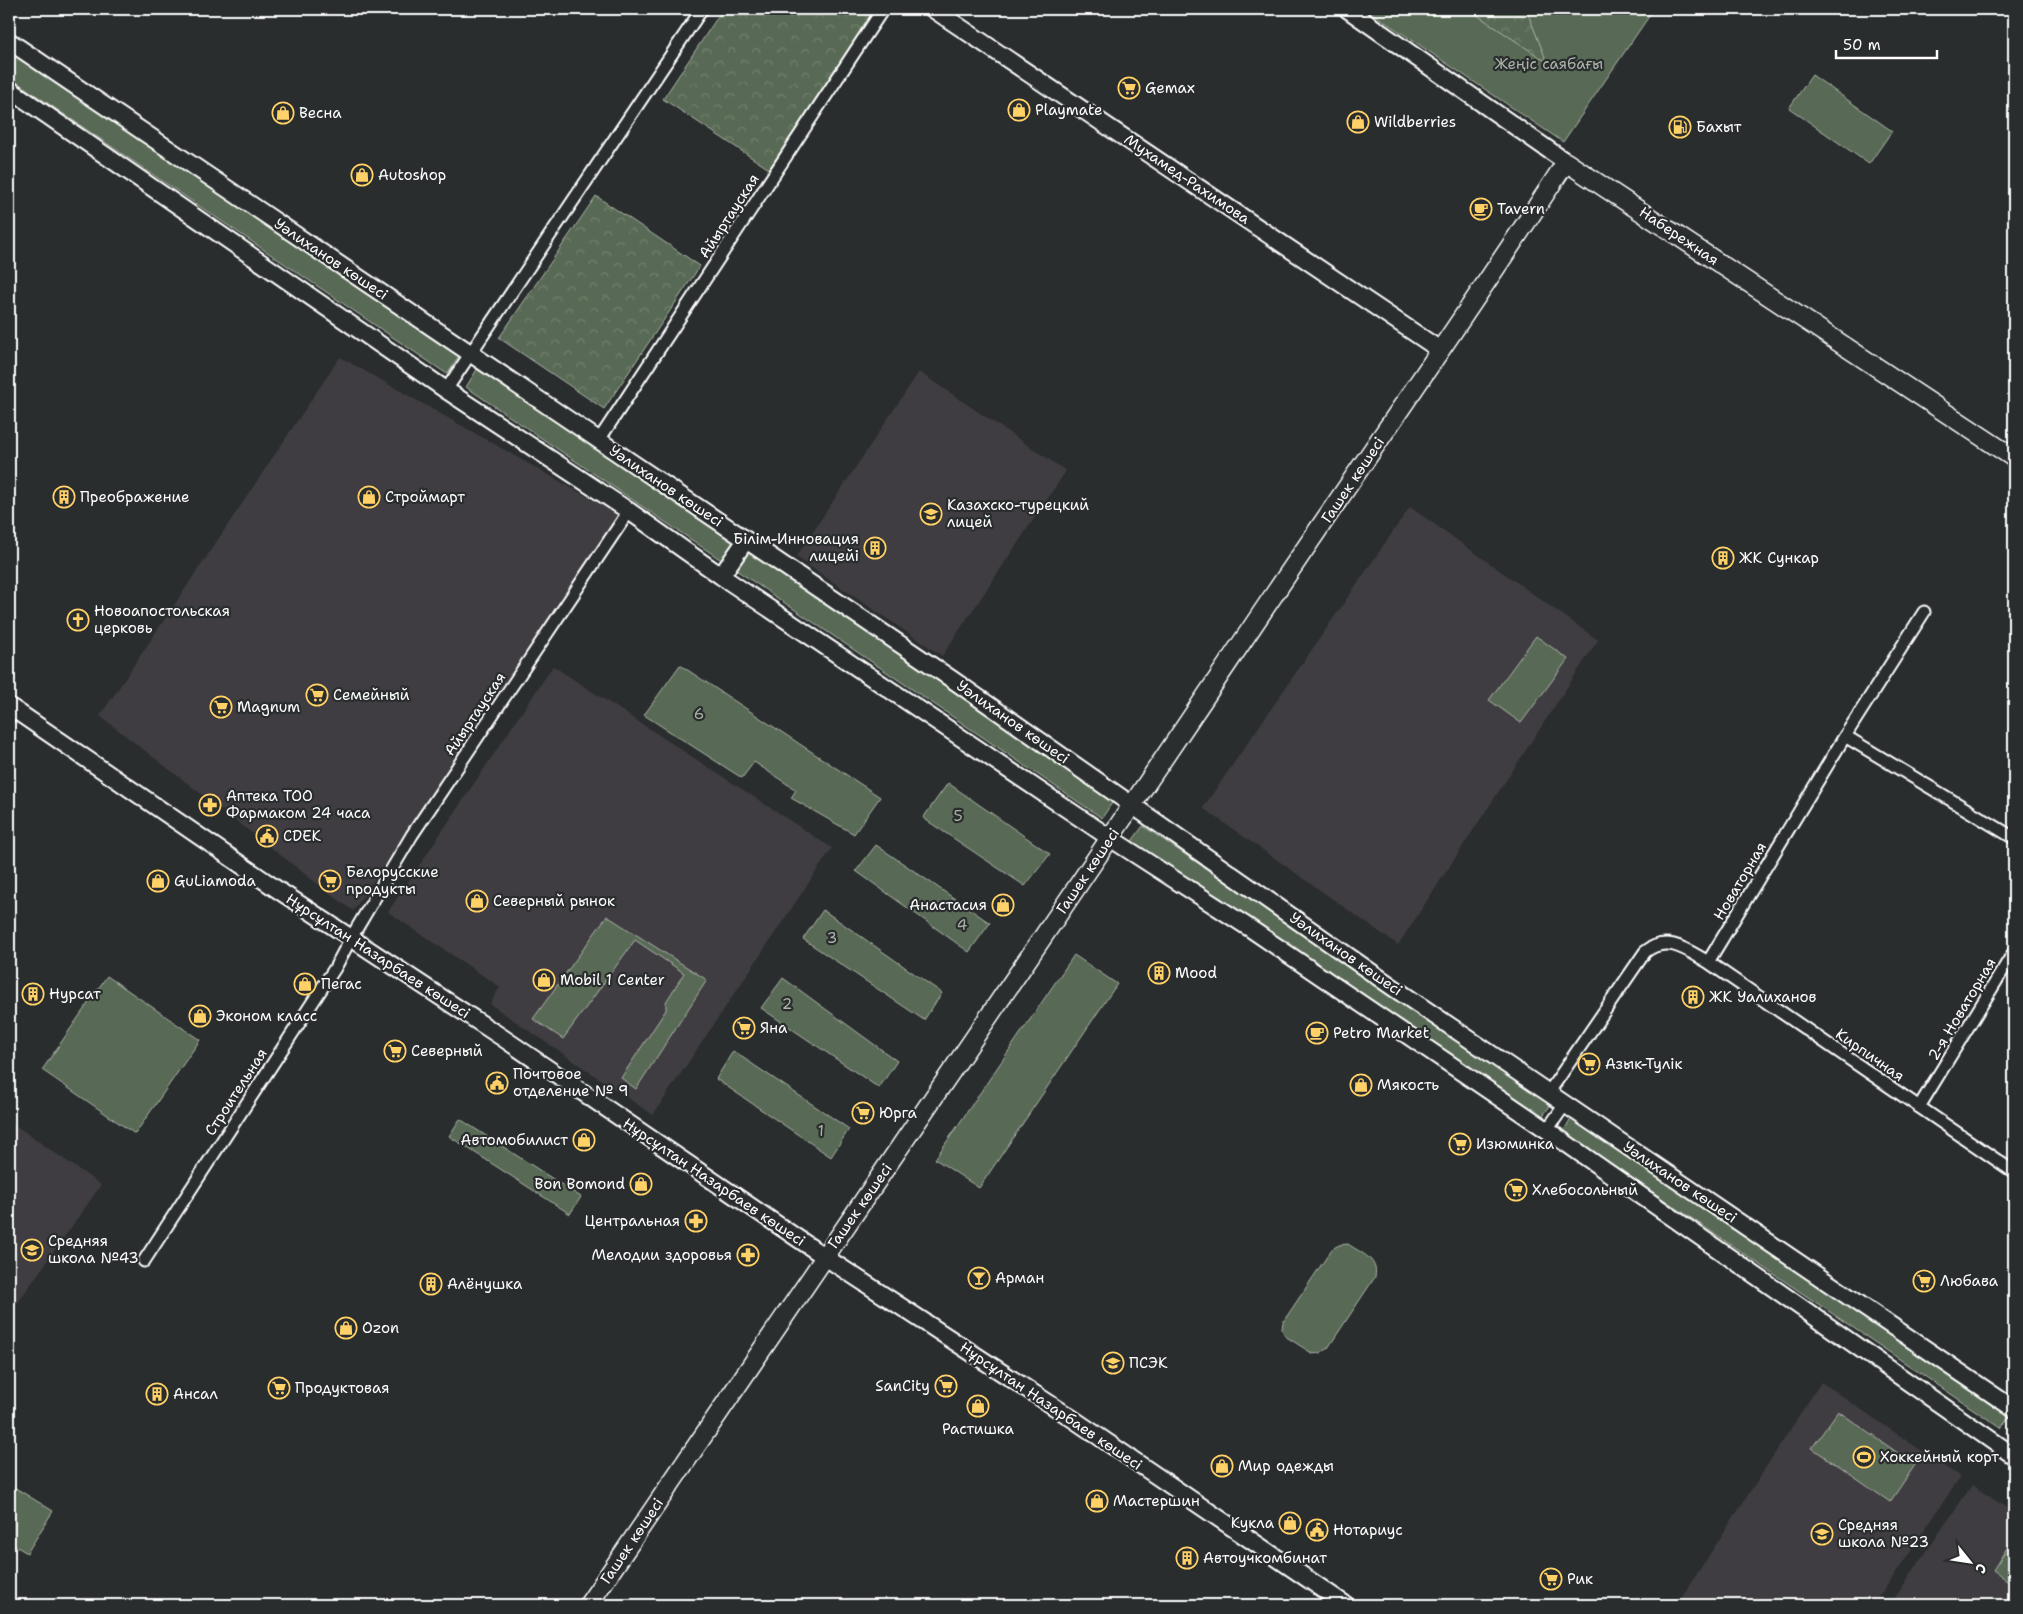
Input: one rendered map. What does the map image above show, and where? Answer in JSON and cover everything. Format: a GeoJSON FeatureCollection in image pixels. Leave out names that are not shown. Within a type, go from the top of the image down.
{"type":"FeatureCollection","features":[{"type":"Feature","properties":{"kind":"main road","name":"Мухамед-Рахимова"},"geometry":{"type":"LineString","coordinates":[[933,9],[1440,350]]}},
{"type":"Feature","properties":{"kind":"main road","name":"Набережная"},"geometry":{"type":"LineString","coordinates":[[1347,9],[1566,162],[2014,458]]}},
{"type":"Feature","properties":{"kind":"main road","name":"Уәлиханов көшесі"},"geometry":{"type":"LineString","coordinates":[[9,41],[1135,802],[1391,986],[2014,1409]]}},
{"type":"Feature","properties":{"kind":"main road"},"geometry":{"type":"LineString","coordinates":[[9,89],[446,390],[629,511],[721,576],[1110,838],[1248,927],[1547,1130],[2014,1456]]}},
{"type":"Feature","properties":{"kind":"main road","name":"Гашек көшесі"},"geometry":{"type":"LineString","coordinates":[[588,1605],[1135,802],[1566,162]]}},
{"type":"Feature","properties":{"kind":"main road"},"geometry":{"type":"LineString","coordinates":[[721,576],[746,540]]}},
{"type":"Feature","properties":{"kind":"main road","name":"Нұрсұлтан Назарбаев көшесі"},"geometry":{"type":"LineString","coordinates":[[9,706],[825,1257],[1073,1419],[1346,1605]]}},
{"type":"Feature","properties":{"kind":"street"},"geometry":{"type":"LineString","coordinates":[[446,390],[702,9]]}},
{"type":"Feature","properties":{"kind":"street","name":"Айыртауская"},"geometry":{"type":"LineString","coordinates":[[599,440],[884,9]]}},
{"type":"Feature","properties":{"kind":"street","name":"Айыртауская"},"geometry":{"type":"LineString","coordinates":[[351,938],[412,835],[629,511]]}},
{"type":"Feature","properties":{"kind":"street","name":"Новаторная"},"geometry":{"type":"LineString","coordinates":[[1708,962],[1845,736],[1924,612]]}},
{"type":"Feature","properties":{"kind":"street"},"geometry":{"type":"LineString","coordinates":[[1845,736],[2014,838]]}},
{"type":"Feature","properties":{"kind":"street","name":"Строительная"},"geometry":{"type":"LineString","coordinates":[[144,1261],[336,968],[351,938]]}},
{"type":"Feature","properties":{"kind":"street"},"geometry":{"type":"LineString","coordinates":[[1549,1092],[1645,952],[1657,944],[1671,944],[1680,946],[1708,962]]}},
{"type":"Feature","properties":{"kind":"street","name":"2-я Новаторная"},"geometry":{"type":"LineString","coordinates":[[1919,1107],[2014,952]]}},
{"type":"Feature","properties":{"kind":"street","name":"Кирпичная"},"geometry":{"type":"LineString","coordinates":[[1708,962],[2014,1172]]}},
{"type":"Feature","properties":{"kind":"street"},"geometry":{"type":"LineString","coordinates":[[1547,1130],[1566,1104]]}},
{"type":"Feature","properties":{"kind":"shaded area"},"geometry":{"type":"Polygon","coordinates":[[[340,357],[621,516],[353,911],[100,716],[340,357]]]}},
{"type":"Feature","properties":{"kind":"shaded area","name":"Казахско-турецкий лицей"},"geometry":{"type":"Polygon","coordinates":[[[919,372],[1066,471],[942,656],[796,557],[919,372]]]}},
{"type":"Feature","properties":{"kind":"shaded area"},"geometry":{"type":"Polygon","coordinates":[[[1410,507],[1598,640],[1398,945],[1203,808],[1410,507]]]}},
{"type":"Feature","properties":{"kind":"shaded area"},"geometry":{"type":"Polygon","coordinates":[[[553,666],[832,848],[653,1115],[490,1004],[500,987],[388,912],[553,666]]]}},
{"type":"Feature","properties":{"kind":"shaded area","name":"Средняя школа №43"},"geometry":{"type":"Polygon","coordinates":[[[9,1121],[101,1185],[9,1315],[9,1121]]]}},
{"type":"Feature","properties":{"kind":"shaded area","name":"Средняя школа №23"},"geometry":{"type":"Polygon","coordinates":[[[1821,1382],[1960,1477],[1874,1605],[1677,1605],[1821,1382]]]}},
{"type":"Feature","properties":{"kind":"shaded area"},"geometry":{"type":"Polygon","coordinates":[[[1972,1485],[2014,1513],[2014,1605],[1890,1605],[1972,1485]]]}},
{"type":"Feature","properties":{"kind":"green space"},"geometry":{"type":"Polygon","coordinates":[[[723,9],[875,9],[769,169],[663,99],[723,9]]]}},
{"type":"Feature","properties":{"kind":"green space","name":"Жеңіс саябағы"},"geometry":{"type":"Polygon","coordinates":[[[1366,9],[1654,9],[1563,142],[1366,9]]]}},
{"type":"Feature","properties":{"kind":"green space"},"geometry":{"type":"Polygon","coordinates":[[[1468,9],[1526,9],[1547,62],[1468,9]]]}},
{"type":"Feature","properties":{"kind":"green space"},"geometry":{"type":"Polygon","coordinates":[[[9,50],[459,356],[447,374],[9,77],[9,50]]]}},
{"type":"Feature","properties":{"kind":"green space"},"geometry":{"type":"Polygon","coordinates":[[[1812,75],[1892,131],[1869,164],[1789,108],[1812,75]]]}},
{"type":"Feature","properties":{"kind":"green space"},"geometry":{"type":"Polygon","coordinates":[[[596,196],[700,266],[604,409],[499,338],[596,196]]]}},
{"type":"Feature","properties":{"kind":"green space"},"geometry":{"type":"Polygon","coordinates":[[[478,368],[1114,800],[1102,818],[466,387],[478,368]]]}},
{"type":"Feature","properties":{"kind":"green space"},"geometry":{"type":"Polygon","coordinates":[[[1536,636],[1568,659],[1521,723],[1489,700],[1536,636]]]}},
{"type":"Feature","properties":{"kind":"green space","name":"6"},"geometry":{"type":"Polygon","coordinates":[[[680,665],[880,797],[854,834],[791,798],[796,790],[754,762],[742,778],[644,715],[680,665]]]}},
{"type":"Feature","properties":{"kind":"green space","name":"5"},"geometry":{"type":"Polygon","coordinates":[[[948,783],[1050,854],[1025,886],[923,818],[948,783]]]}},
{"type":"Feature","properties":{"kind":"green space"},"geometry":{"type":"Polygon","coordinates":[[[1143,826],[1552,1103],[1542,1117],[1132,841],[1143,826]]]}},
{"type":"Feature","properties":{"kind":"green space","name":"4"},"geometry":{"type":"Polygon","coordinates":[[[876,845],[990,923],[969,952],[856,871],[876,845]]]}},
{"type":"Feature","properties":{"kind":"green space","name":"3"},"geometry":{"type":"Polygon","coordinates":[[[823,910],[942,993],[924,1020],[803,939],[823,910]]]}},
{"type":"Feature","properties":{"kind":"green space"},"geometry":{"type":"Polygon","coordinates":[[[607,916],[707,980],[636,1089],[621,1078],[666,1010],[666,1002],[684,973],[635,940],[563,1039],[533,1019],[607,916]]]}},
{"type":"Feature","properties":{"kind":"green space"},"geometry":{"type":"Polygon","coordinates":[[[1074,955],[1117,984],[979,1188],[935,1159],[1074,955]]]}},
{"type":"Feature","properties":{"kind":"green space"},"geometry":{"type":"Polygon","coordinates":[[[107,976],[200,1040],[135,1134],[42,1070],[107,976]]]}},
{"type":"Feature","properties":{"kind":"green space","name":"2"},"geometry":{"type":"Polygon","coordinates":[[[783,978],[897,1061],[879,1088],[761,1008],[783,978]]]}},
{"type":"Feature","properties":{"kind":"green space","name":"1"},"geometry":{"type":"Polygon","coordinates":[[[733,1051],[849,1129],[831,1157],[716,1079],[733,1051]]]}},
{"type":"Feature","properties":{"kind":"green space"},"geometry":{"type":"Polygon","coordinates":[[[1572,1118],[2009,1417],[2001,1428],[1563,1131],[1572,1118]]]}},
{"type":"Feature","properties":{"kind":"green space"},"geometry":{"type":"Polygon","coordinates":[[[460,1119],[581,1197],[570,1214],[449,1136],[460,1119]]]}},
{"type":"Feature","properties":{"kind":"green space"},"geometry":{"type":"Polygon","coordinates":[[[1348,1244],[1372,1261],[1376,1271],[1375,1277],[1328,1348],[1320,1353],[1313,1354],[1285,1336],[1282,1329],[1283,1322],[1332,1249],[1339,1245],[1348,1244]]]}},
{"type":"Feature","properties":{"kind":"green space","name":"Хоккейный корт"},"geometry":{"type":"Polygon","coordinates":[[[1838,1411],[1915,1465],[1890,1502],[1812,1448],[1838,1411]]]}},
{"type":"Feature","properties":{"kind":"green space"},"geometry":{"type":"Polygon","coordinates":[[[9,1484],[53,1511],[27,1553],[9,1542],[9,1484]]]}},
{"type":"Feature","properties":{"kind":"green space"},"geometry":{"type":"Polygon","coordinates":[[[2012,1540],[2014,1542],[2014,1585],[1993,1570],[2012,1540]]]}},
{"type":"Feature","properties":{"kind":"place","name":"Gemax"},"geometry":{"type":"Point","coordinates":[1129,88]}},
{"type":"Feature","properties":{"kind":"place","name":"Playmate"},"geometry":{"type":"Point","coordinates":[1019,110]}},
{"type":"Feature","properties":{"kind":"place","name":"Весна"},"geometry":{"type":"Point","coordinates":[283,113]}},
{"type":"Feature","properties":{"kind":"place","name":"Wildberries"},"geometry":{"type":"Point","coordinates":[1358,122]}},
{"type":"Feature","properties":{"kind":"place","name":"Бахыт"},"geometry":{"type":"Point","coordinates":[1680,127]}},
{"type":"Feature","properties":{"kind":"place","name":"Autoshop"},"geometry":{"type":"Point","coordinates":[362,175]}},
{"type":"Feature","properties":{"kind":"place","name":"Tavern"},"geometry":{"type":"Point","coordinates":[1481,209]}},
{"type":"Feature","properties":{"kind":"place","name":"Преображение"},"geometry":{"type":"Point","coordinates":[64,497]}},
{"type":"Feature","properties":{"kind":"place","name":"Строймарт"},"geometry":{"type":"Point","coordinates":[369,497]}},
{"type":"Feature","properties":{"kind":"place","name":"Казахско-турецкий лицей"},"geometry":{"type":"Point","coordinates":[931,514]}},
{"type":"Feature","properties":{"kind":"place","name":"Білім-Инновация лицейі"},"geometry":{"type":"Point","coordinates":[875,548]}},
{"type":"Feature","properties":{"kind":"place","name":"ЖК Сункар"},"geometry":{"type":"Point","coordinates":[1723,558]}},
{"type":"Feature","properties":{"kind":"place","name":"Новоапостольская церковь"},"geometry":{"type":"Point","coordinates":[78,620]}},
{"type":"Feature","properties":{"kind":"place","name":"Семейный"},"geometry":{"type":"Point","coordinates":[317,695]}},
{"type":"Feature","properties":{"kind":"place","name":"Magnum"},"geometry":{"type":"Point","coordinates":[221,707]}},
{"type":"Feature","properties":{"kind":"place","name":"Аптека ТОО Фармаком 24 часа"},"geometry":{"type":"Point","coordinates":[210,805]}},
{"type":"Feature","properties":{"kind":"place","name":"CDEK"},"geometry":{"type":"Point","coordinates":[267,836]}},
{"type":"Feature","properties":{"kind":"place","name":"GuLiamoda"},"geometry":{"type":"Point","coordinates":[158,881]}},
{"type":"Feature","properties":{"kind":"place","name":"Белорусские продукты"},"geometry":{"type":"Point","coordinates":[330,881]}},
{"type":"Feature","properties":{"kind":"place","name":"Северный рынок"},"geometry":{"type":"Point","coordinates":[477,901]}},
{"type":"Feature","properties":{"kind":"place","name":"Анастасия"},"geometry":{"type":"Point","coordinates":[1003,905]}},
{"type":"Feature","properties":{"kind":"place","name":"Mood"},"geometry":{"type":"Point","coordinates":[1159,973]}},
{"type":"Feature","properties":{"kind":"place","name":"Mobil 1 Center"},"geometry":{"type":"Point","coordinates":[544,980]}},
{"type":"Feature","properties":{"kind":"place","name":"Пегас"},"geometry":{"type":"Point","coordinates":[305,984]}},
{"type":"Feature","properties":{"kind":"place","name":"Нурсат"},"geometry":{"type":"Point","coordinates":[33,994]}},
{"type":"Feature","properties":{"kind":"place","name":"ЖК Уалиханов"},"geometry":{"type":"Point","coordinates":[1693,997]}},
{"type":"Feature","properties":{"kind":"place","name":"Эконом класс"},"geometry":{"type":"Point","coordinates":[200,1016]}},
{"type":"Feature","properties":{"kind":"place","name":"Яна"},"geometry":{"type":"Point","coordinates":[744,1028]}},
{"type":"Feature","properties":{"kind":"place","name":"Petro Market"},"geometry":{"type":"Point","coordinates":[1317,1033]}},
{"type":"Feature","properties":{"kind":"place","name":"Северный"},"geometry":{"type":"Point","coordinates":[395,1051]}},
{"type":"Feature","properties":{"kind":"place","name":"Азык-Тулiк"},"geometry":{"type":"Point","coordinates":[1589,1064]}},
{"type":"Feature","properties":{"kind":"place","name":"Почтовое отделение № 9"},"geometry":{"type":"Point","coordinates":[497,1083]}},
{"type":"Feature","properties":{"kind":"place","name":"Мякость"},"geometry":{"type":"Point","coordinates":[1361,1085]}},
{"type":"Feature","properties":{"kind":"place","name":"Юрга"},"geometry":{"type":"Point","coordinates":[863,1113]}},
{"type":"Feature","properties":{"kind":"place","name":"Автомобилист"},"geometry":{"type":"Point","coordinates":[584,1140]}},
{"type":"Feature","properties":{"kind":"place","name":"Изюминка"},"geometry":{"type":"Point","coordinates":[1460,1144]}},
{"type":"Feature","properties":{"kind":"place","name":"Bon Bomond"},"geometry":{"type":"Point","coordinates":[641,1184]}},
{"type":"Feature","properties":{"kind":"place","name":"Хлебосольный"},"geometry":{"type":"Point","coordinates":[1516,1190]}},
{"type":"Feature","properties":{"kind":"place","name":"Центральная"},"geometry":{"type":"Point","coordinates":[696,1221]}},
{"type":"Feature","properties":{"kind":"place","name":"Средняя школа №43"},"geometry":{"type":"Point","coordinates":[32,1250]}},
{"type":"Feature","properties":{"kind":"place","name":"Мелодии здоровья"},"geometry":{"type":"Point","coordinates":[748,1255]}},
{"type":"Feature","properties":{"kind":"place","name":"Арман"},"geometry":{"type":"Point","coordinates":[979,1278]}},
{"type":"Feature","properties":{"kind":"place","name":"Любава"},"geometry":{"type":"Point","coordinates":[1924,1281]}},
{"type":"Feature","properties":{"kind":"place","name":"Алёнушка"},"geometry":{"type":"Point","coordinates":[431,1284]}},
{"type":"Feature","properties":{"kind":"place","name":"Ozon"},"geometry":{"type":"Point","coordinates":[346,1328]}},
{"type":"Feature","properties":{"kind":"place","name":"ПСЭК"},"geometry":{"type":"Point","coordinates":[1113,1363]}},
{"type":"Feature","properties":{"kind":"place","name":"SanCity"},"geometry":{"type":"Point","coordinates":[946,1386]}},
{"type":"Feature","properties":{"kind":"place","name":"Продуктовая"},"geometry":{"type":"Point","coordinates":[279,1388]}},
{"type":"Feature","properties":{"kind":"place","name":"Ансал"},"geometry":{"type":"Point","coordinates":[157,1394]}},
{"type":"Feature","properties":{"kind":"place","name":"Растишка"},"geometry":{"type":"Point","coordinates":[978,1406]}},
{"type":"Feature","properties":{"kind":"place","name":"Хоккейный корт"},"geometry":{"type":"Point","coordinates":[1864,1457]}},
{"type":"Feature","properties":{"kind":"place","name":"Мир одежды"},"geometry":{"type":"Point","coordinates":[1222,1466]}},
{"type":"Feature","properties":{"kind":"place","name":"Мастершин"},"geometry":{"type":"Point","coordinates":[1097,1501]}},
{"type":"Feature","properties":{"kind":"place","name":"Кукла"},"geometry":{"type":"Point","coordinates":[1290,1523]}},
{"type":"Feature","properties":{"kind":"place","name":"Нотариус"},"geometry":{"type":"Point","coordinates":[1317,1530]}},
{"type":"Feature","properties":{"kind":"place","name":"Средняя школа №23"},"geometry":{"type":"Point","coordinates":[1822,1534]}},
{"type":"Feature","properties":{"kind":"place","name":"Автоучкомбинат"},"geometry":{"type":"Point","coordinates":[1187,1558]}},
{"type":"Feature","properties":{"kind":"place","name":"Рик"},"geometry":{"type":"Point","coordinates":[1551,1579]}}]}
